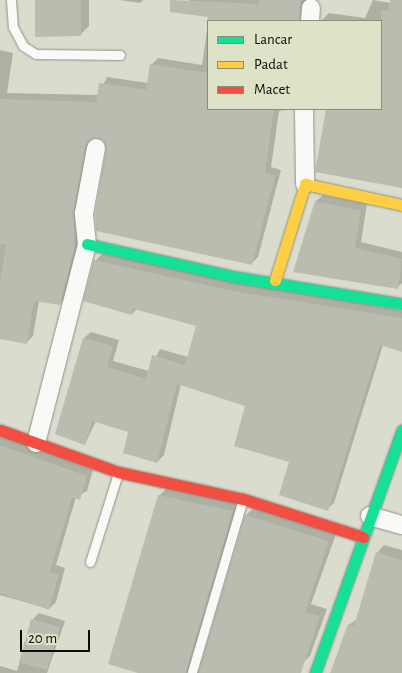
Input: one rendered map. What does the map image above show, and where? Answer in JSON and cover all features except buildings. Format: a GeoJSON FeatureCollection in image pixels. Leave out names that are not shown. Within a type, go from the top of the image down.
{"type":"FeatureCollection","features":[{"type":"Feature","properties":{"kind":"street"},"geometry":{"type":"LineString","coordinates":[[275,280],[305,184],[304,110]]}},
{"type":"Feature","properties":{"kind":"street"},"geometry":{"type":"LineString","coordinates":[[36,443],[87,244],[84,213],[96,148]]}},
{"type":"Feature","properties":{"kind":"street"},"geometry":{"type":"LineString","coordinates":[[305,184],[402,206]]}},
{"type":"Feature","properties":{"kind":"street"},"geometry":{"type":"LineString","coordinates":[[87,244],[236,276],[275,280],[402,304]]}},
{"type":"Feature","properties":{"kind":"street"},"geometry":{"type":"LineString","coordinates":[[0,430],[118,472],[243,499],[363,537]]}},
{"type":"Feature","properties":{"kind":"street"},"geometry":{"type":"LineString","coordinates":[[315,673],[402,430]]}},
{"type":"Feature","properties":{"kind":"street"},"geometry":{"type":"LineString","coordinates":[[370,516],[402,525]]}},
{"type":"Feature","properties":{"kind":"lane"},"geometry":{"type":"LineString","coordinates":[[11,0],[13,26],[23,46],[36,54],[120,55]]}},
{"type":"Feature","properties":{"kind":"lane"},"geometry":{"type":"LineString","coordinates":[[90,562],[118,472]]}},
{"type":"Feature","properties":{"kind":"lane"},"geometry":{"type":"LineString","coordinates":[[192,672],[243,499]]}},
{"type":"Feature","properties":{"kind":"traffic: fast"},"geometry":{"type":"LineString","coordinates":[[87,244],[236,277],[402,304]]}},
{"type":"Feature","properties":{"kind":"traffic: fast"},"geometry":{"type":"LineString","coordinates":[[315,673],[402,430]]}},
{"type":"Feature","properties":{"kind":"traffic: slow"},"geometry":{"type":"LineString","coordinates":[[275,280],[305,184],[402,205]]}},
{"type":"Feature","properties":{"kind":"traffic: jam"},"geometry":{"type":"LineString","coordinates":[[0,430],[118,472],[243,499],[363,537]]}}]}
